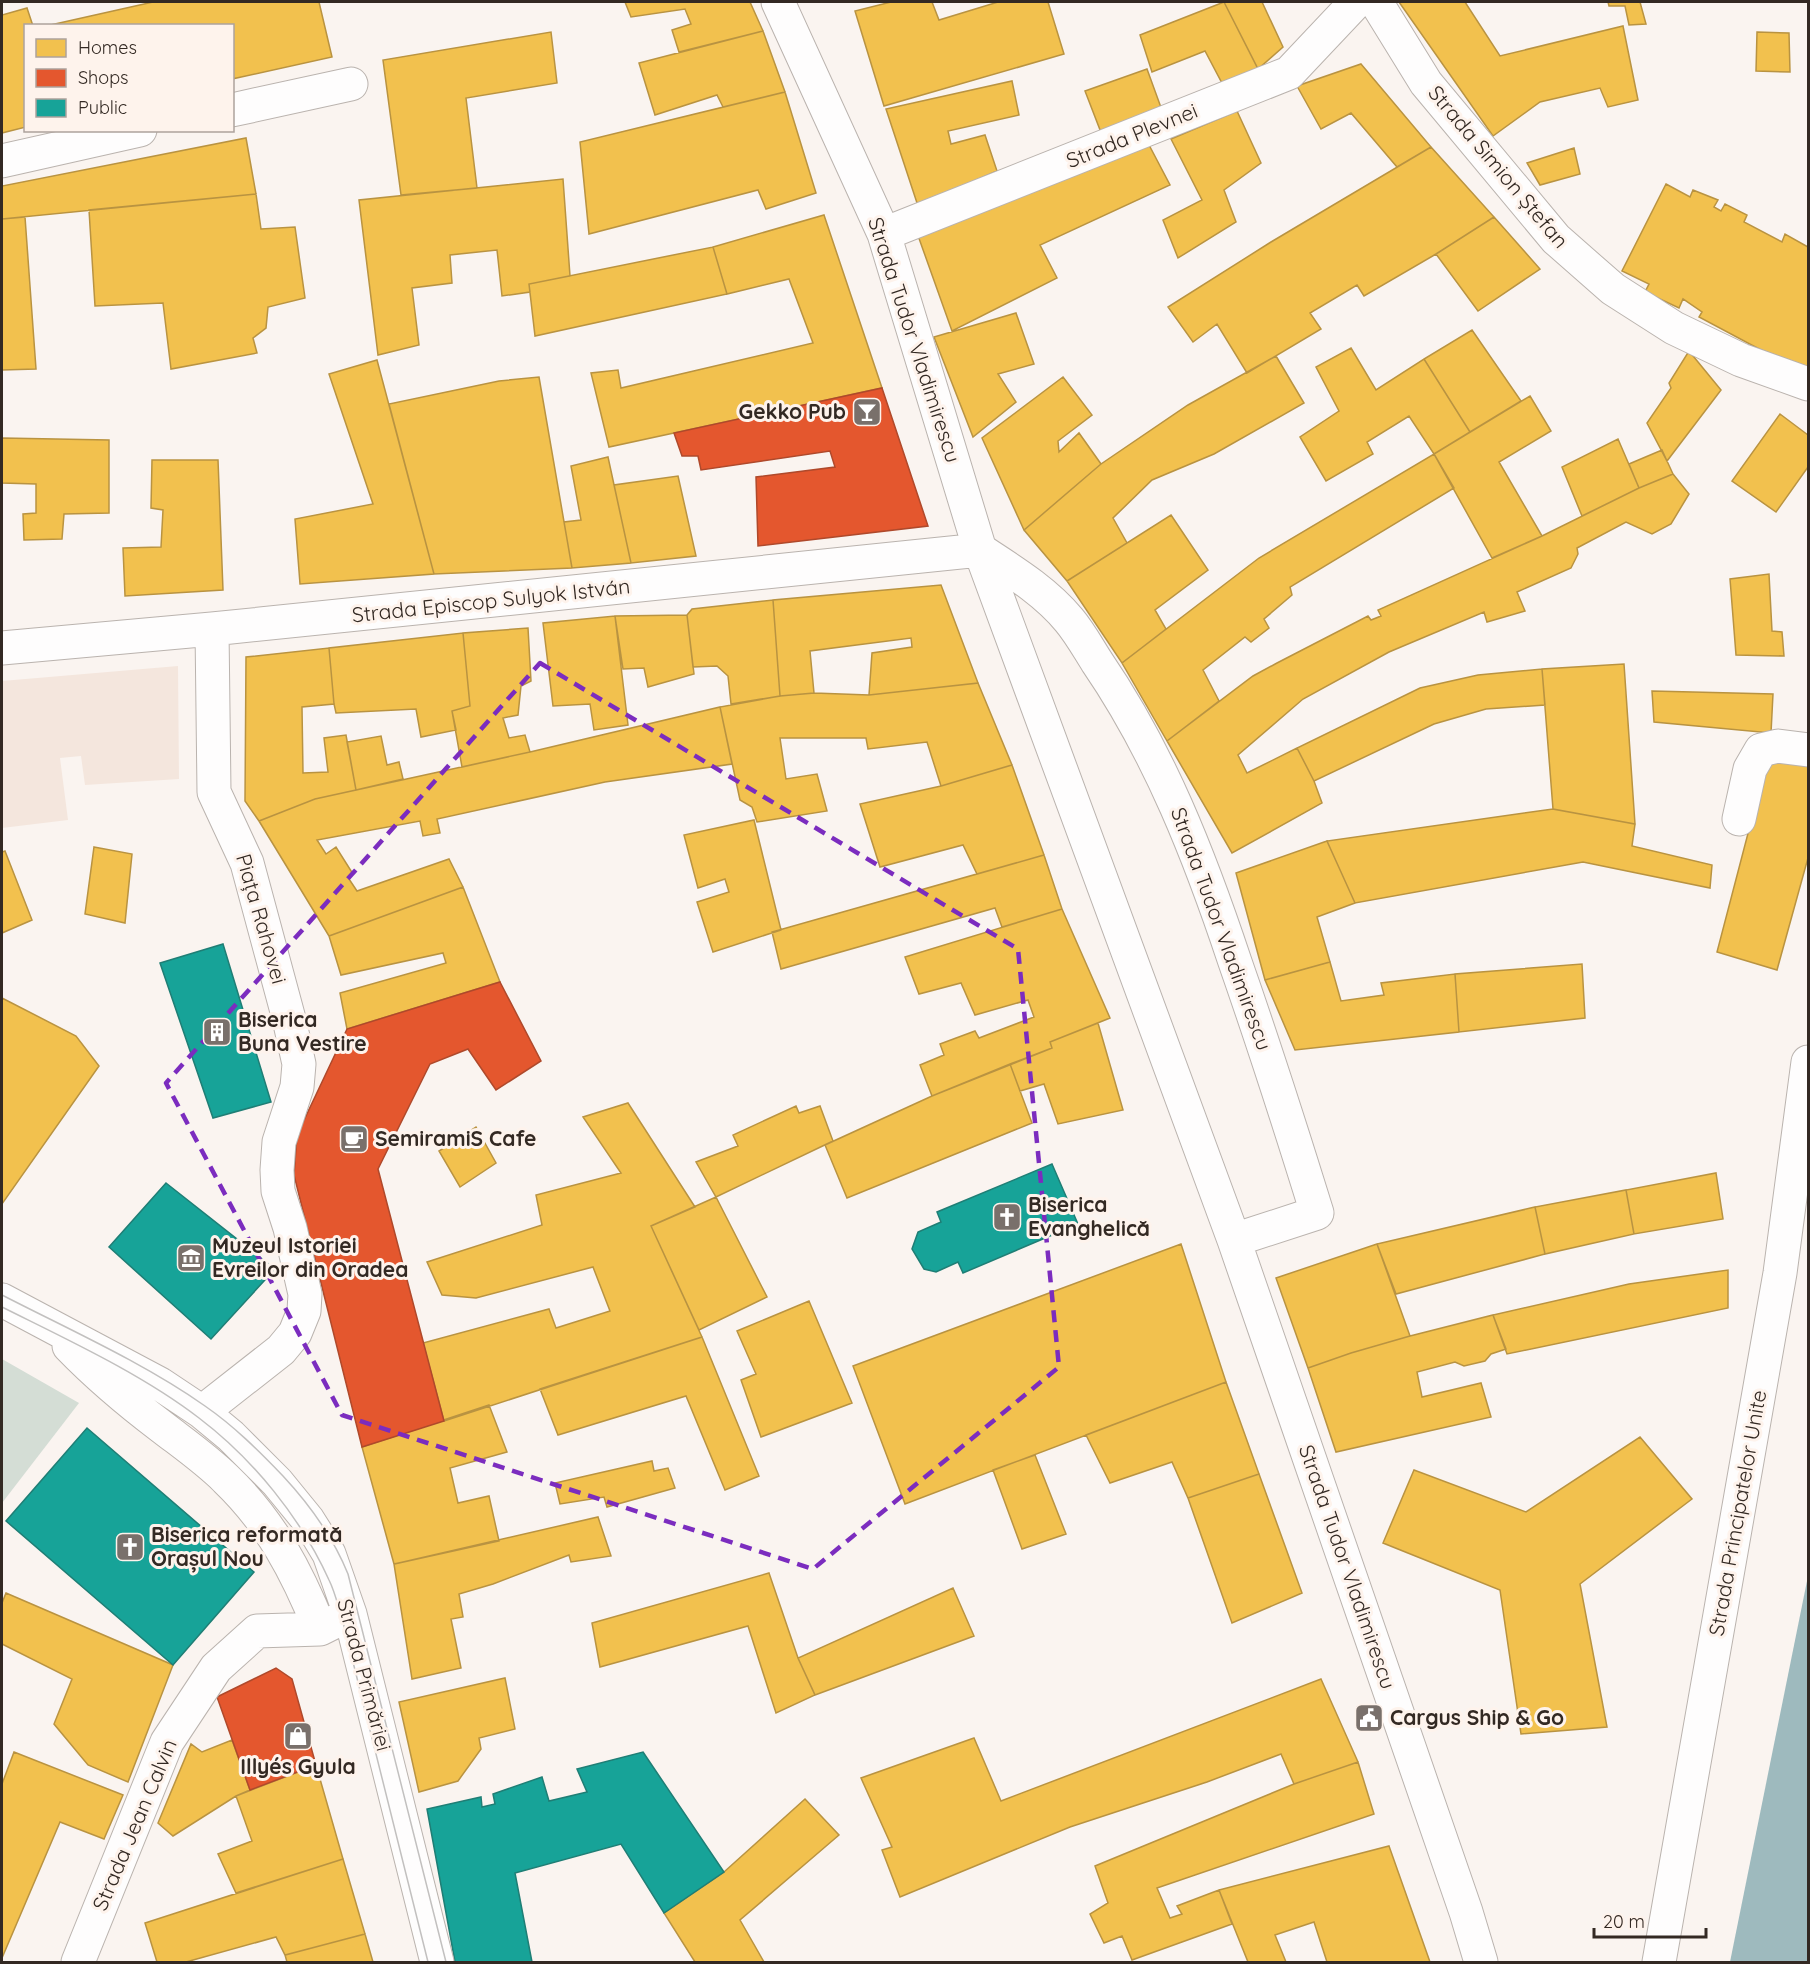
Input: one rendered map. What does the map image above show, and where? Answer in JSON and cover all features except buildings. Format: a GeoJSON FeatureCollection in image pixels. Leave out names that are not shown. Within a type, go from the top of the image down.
{"type":"FeatureCollection","features":[{"type":"Feature","properties":{"kind":"street","name":"Strada Tudor Vladimirescu"},"geometry":{"type":"LineString","coordinates":[[778,2],[884,234],[980,550],[1234,1240],[1481,1962]]}},
{"type":"Feature","properties":{"kind":"street","name":"Strada Plevnei"},"geometry":{"type":"LineString","coordinates":[[884,234],[1289,73],[1356,2]]}},
{"type":"Feature","properties":{"kind":"street","name":"Strada Simion Ștefan"},"geometry":{"type":"LineString","coordinates":[[1376,2],[1426,83],[1556,239],[1612,289],[1674,328],[1741,360],[1809,384]]}},
{"type":"Feature","properties":{"kind":"street"},"geometry":{"type":"LineString","coordinates":[[234,110],[351,84]]}},
{"type":"Feature","properties":{"kind":"street"},"geometry":{"type":"LineString","coordinates":[[2,161],[131,132]]}},
{"type":"Feature","properties":{"kind":"street","name":"Strada Tudor Vladimirescu"},"geometry":{"type":"LineString","coordinates":[[980,550],[1030,583],[1069,620],[1114,687],[1148,746],[1180,814],[1207,880],[1281,1095],[1317,1213],[1234,1240]]}},
{"type":"Feature","properties":{"kind":"street","name":"Strada Episcop Sulyok István"},"geometry":{"type":"LineString","coordinates":[[2,648],[212,629],[980,550]]}},
{"type":"Feature","properties":{"kind":"street","name":"Piața Rahovei"},"geometry":{"type":"LineString","coordinates":[[202,1412],[281,1350],[295,1333],[304,1311],[305,1294],[290,1228],[278,1191],[277,1170],[279,1142],[297,1087],[299,1064],[247,863],[214,792],[212,629]]}},
{"type":"Feature","properties":{"kind":"street"},"geometry":{"type":"LineString","coordinates":[[1739,819],[1750,769],[1761,750],[1778,746],[1809,750]]}},
{"type":"Feature","properties":{"kind":"street","name":"Strada Principatelor Unite"},"geometry":{"type":"LineString","coordinates":[[1659,1962],[1780,1273],[1809,1062]]}},
{"type":"Feature","properties":{"kind":"street","name":"Strada Primăriei"},"geometry":{"type":"LineString","coordinates":[[2,1300],[160,1384],[202,1412],[231,1436],[277,1482],[308,1520],[329,1554],[350,1614],[437,1962]]}},
{"type":"Feature","properties":{"kind":"street"},"geometry":{"type":"LineString","coordinates":[[42,1321],[96,1374],[209,1464],[241,1494],[285,1553],[305,1592],[320,1629]]}},
{"type":"Feature","properties":{"kind":"street","name":"Strada Jean Calvin"},"geometry":{"type":"LineString","coordinates":[[78,1962],[167,1742],[216,1668],[257,1631],[320,1629],[350,1614]]}},
{"type":"Feature","properties":{"kind":"highlighted area"},"geometry":{"type":"Polygon","coordinates":[[[540,663],[1018,949],[1059,1367],[813,1569],[342,1415],[166,1083],[540,663]]]}},
{"type":"Feature","properties":{"kind":"shaded area"},"geometry":{"type":"Polygon","coordinates":[[[178,666],[179,779],[85,785],[81,756],[60,758],[68,820],[2,828],[2,681],[178,666]]]}},
{"type":"Feature","properties":{"kind":"shaded area"},"geometry":{"type":"Polygon","coordinates":[[[2,1359],[79,1403],[2,1503],[2,1359]]]}},
{"type":"Feature","properties":{"kind":"water"},"geometry":{"type":"Polygon","coordinates":[[[1808,1576],[1808,1962],[1730,1962],[1808,1576]]]}},
{"type":"Feature","properties":{"kind":"tram line"},"geometry":{"type":"LineString","coordinates":[[2,1295],[157,1375],[205,1406],[265,1457],[293,1487],[320,1522],[348,1574],[446,1962]]}},
{"type":"Feature","properties":{"kind":"tram line"},"geometry":{"type":"LineString","coordinates":[[2,1307],[128,1372],[177,1402],[219,1434],[238,1452],[290,1512],[318,1557],[331,1585],[342,1618],[428,1962]]}},
{"type":"Feature","properties":{"kind":"place","name":"Gekko Pub"},"geometry":{"type":"Point","coordinates":[867,412]}},
{"type":"Feature","properties":{"kind":"place","name":"Biserica Buna Vestire"},"geometry":{"type":"Point","coordinates":[217,1032]}},
{"type":"Feature","properties":{"kind":"place","name":"SemiramiS Cafe"},"geometry":{"type":"Point","coordinates":[354,1139]}},
{"type":"Feature","properties":{"kind":"place","name":"Biserica Evanghelică"},"geometry":{"type":"Point","coordinates":[1007,1217]}},
{"type":"Feature","properties":{"kind":"place","name":"Muzeul Istoriei Evreilor din Oradea"},"geometry":{"type":"Point","coordinates":[191,1258]}},
{"type":"Feature","properties":{"kind":"place","name":"Biserica reformată Orașul Nou"},"geometry":{"type":"Point","coordinates":[130,1547]}},
{"type":"Feature","properties":{"kind":"place","name":"Cargus Ship & Go"},"geometry":{"type":"Point","coordinates":[1369,1718]}},
{"type":"Feature","properties":{"kind":"place","name":"Illyés Gyula"},"geometry":{"type":"Point","coordinates":[298,1736]}}]}
